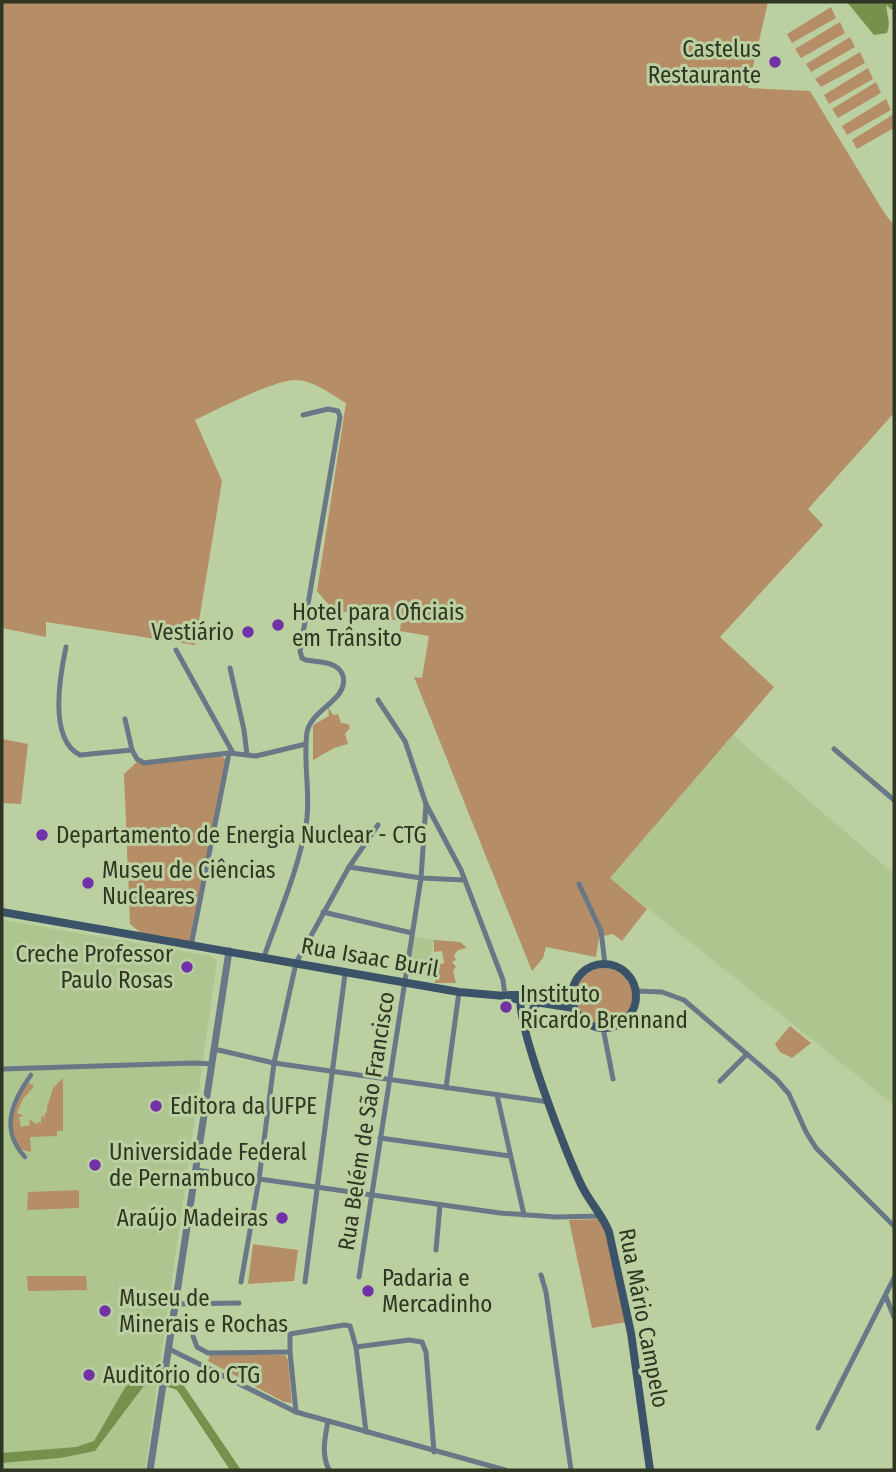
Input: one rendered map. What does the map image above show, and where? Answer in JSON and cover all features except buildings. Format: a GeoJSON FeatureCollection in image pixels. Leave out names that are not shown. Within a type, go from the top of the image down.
{"type":"FeatureCollection","features":[{"type":"Feature","properties":{"kind":"main road","name":"Rua Isaac Buril"},"geometry":{"type":"LineString","coordinates":[[2,912],[264,957],[345,974],[574,1008]]}},
{"type":"Feature","properties":{"kind":"main road"},"geometry":{"type":"LineString","coordinates":[[605,964],[618,967],[628,974],[636,991],[636,1003],[631,1015],[616,1026],[603,1028],[586,1022],[574,1008],[572,995],[575,983],[582,973],[593,966],[605,964]]}},
{"type":"Feature","properties":{"kind":"main road","name":"Rua Isaac Buril"},"geometry":{"type":"LineString","coordinates":[[520,998],[572,995]]}},
{"type":"Feature","properties":{"kind":"main road","name":"Rua Mário Campelo"},"geometry":{"type":"LineString","coordinates":[[520,998],[530,1048],[549,1102],[584,1191],[602,1216],[613,1247],[631,1333],[650,1470]]}},
{"type":"Feature","properties":{"kind":"main road"},"geometry":{"type":"LineString","coordinates":[[524,1022],[538,1002]]}},
{"type":"Feature","properties":{"kind":"street"},"geometry":{"type":"LineString","coordinates":[[264,957],[296,862],[307,819],[306,744],[310,723],[342,690],[343,681],[341,670],[336,666],[306,660],[300,651],[340,416],[338,411],[332,409],[303,415]]}},
{"type":"Feature","properties":{"kind":"street"},"geometry":{"type":"LineString","coordinates":[[66,647],[58,697],[61,724],[70,746],[75,753],[88,756],[132,750]]}},
{"type":"Feature","properties":{"kind":"street"},"geometry":{"type":"LineString","coordinates":[[176,650],[231,753],[191,946]]}},
{"type":"Feature","properties":{"kind":"street"},"geometry":{"type":"LineString","coordinates":[[230,668],[247,755]]}},
{"type":"Feature","properties":{"kind":"street","name":"Rua Belém de São Francisco"},"geometry":{"type":"LineString","coordinates":[[378,700],[405,741],[426,804],[464,880]]}},
{"type":"Feature","properties":{"kind":"street"},"geometry":{"type":"LineString","coordinates":[[125,719],[132,750],[137,759],[144,763],[231,753],[269,754],[306,744]]}},
{"type":"Feature","properties":{"kind":"street"},"geometry":{"type":"LineString","coordinates":[[834,749],[894,800]]}},
{"type":"Feature","properties":{"kind":"street","name":"Rua Belém de São Francisco"},"geometry":{"type":"LineString","coordinates":[[359,1277],[421,878],[426,804]]}},
{"type":"Feature","properties":{"kind":"street"},"geometry":{"type":"LineString","coordinates":[[241,1282],[259,1180],[274,1063],[296,963],[349,867],[378,825]]}},
{"type":"Feature","properties":{"kind":"street"},"geometry":{"type":"LineString","coordinates":[[349,867],[421,878],[464,880],[503,980],[505,996]]}},
{"type":"Feature","properties":{"kind":"street"},"geometry":{"type":"LineString","coordinates":[[579,884],[601,931],[605,964]]}},
{"type":"Feature","properties":{"kind":"street"},"geometry":{"type":"LineString","coordinates":[[323,912],[412,933]]}},
{"type":"Feature","properties":{"kind":"street"},"geometry":{"type":"LineString","coordinates":[[150,1470],[229,951]]}},
{"type":"Feature","properties":{"kind":"street"},"geometry":{"type":"LineString","coordinates":[[305,1282],[345,974]]}},
{"type":"Feature","properties":{"kind":"street"},"geometry":{"type":"LineString","coordinates":[[636,991],[662,992],[684,1000],[747,1054],[789,1094],[816,1148],[894,1226]]}},
{"type":"Feature","properties":{"kind":"street"},"geometry":{"type":"LineString","coordinates":[[446,1088],[459,992]]}},
{"type":"Feature","properties":{"kind":"street"},"geometry":{"type":"LineString","coordinates":[[603,1028],[613,1079]]}},
{"type":"Feature","properties":{"kind":"street"},"geometry":{"type":"LineString","coordinates":[[214,1049],[274,1063],[549,1102]]}},
{"type":"Feature","properties":{"kind":"street"},"geometry":{"type":"LineString","coordinates":[[720,1081],[747,1054]]}},
{"type":"Feature","properties":{"kind":"street"},"geometry":{"type":"LineString","coordinates":[[2,1069],[212,1064]]}},
{"type":"Feature","properties":{"kind":"street"},"geometry":{"type":"LineString","coordinates":[[25,1157],[11,1141],[9,1121],[12,1106],[31,1075]]}},
{"type":"Feature","properties":{"kind":"street"},"geometry":{"type":"LineString","coordinates":[[498,1095],[524,1216]]}},
{"type":"Feature","properties":{"kind":"street"},"geometry":{"type":"LineString","coordinates":[[380,1138],[510,1156]]}},
{"type":"Feature","properties":{"kind":"street"},"geometry":{"type":"LineString","coordinates":[[196,1170],[524,1216],[602,1216]]}},
{"type":"Feature","properties":{"kind":"street"},"geometry":{"type":"LineString","coordinates":[[436,1250],[440,1205]]}},
{"type":"Feature","properties":{"kind":"street"},"geometry":{"type":"LineString","coordinates":[[541,1275],[546,1292],[571,1470]]}},
{"type":"Feature","properties":{"kind":"street"},"geometry":{"type":"LineString","coordinates":[[818,1428],[894,1278]]}},
{"type":"Feature","properties":{"kind":"street"},"geometry":{"type":"LineString","coordinates":[[886,1296],[894,1317]]}},
{"type":"Feature","properties":{"kind":"street"},"geometry":{"type":"LineString","coordinates":[[176,1304],[239,1303]]}},
{"type":"Feature","properties":{"kind":"street"},"geometry":{"type":"LineString","coordinates":[[296,1412],[290,1334],[350,1326],[356,1348],[366,1432]]}},
{"type":"Feature","properties":{"kind":"street"},"geometry":{"type":"LineString","coordinates":[[193,1336],[197,1347],[208,1353],[290,1352]]}},
{"type":"Feature","properties":{"kind":"street"},"geometry":{"type":"LineString","coordinates":[[356,1348],[409,1340],[422,1342],[426,1352],[434,1452]]}},
{"type":"Feature","properties":{"kind":"street"},"geometry":{"type":"LineString","coordinates":[[169,1349],[296,1412],[505,1470]]}},
{"type":"Feature","properties":{"kind":"street"},"geometry":{"type":"LineString","coordinates":[[328,1421],[324,1460],[329,1470]]}},
{"type":"Feature","properties":{"kind":"shaded area"},"geometry":{"type":"Polygon","coordinates":[[[2,2],[768,2],[748,88],[810,91],[894,225],[894,413],[808,509],[823,525],[720,637],[774,687],[610,878],[647,909],[622,941],[613,934],[599,937],[596,957],[546,947],[543,958],[532,971],[414,677],[422,678],[429,636],[400,631],[401,621],[333,610],[317,591],[346,403],[316,385],[296,380],[275,384],[195,420],[222,481],[195,645],[46,622],[46,637],[2,628],[2,2]]]}},
{"type":"Feature","properties":{"kind":"shaded area"},"geometry":{"type":"Polygon","coordinates":[[[847,2],[887,2],[887,33],[874,35],[847,2]]]}},
{"type":"Feature","properties":{"kind":"shaded area"},"geometry":{"type":"Polygon","coordinates":[[[831,7],[836,18],[792,43],[787,34],[831,7]]]}},
{"type":"Feature","properties":{"kind":"shaded area"},"geometry":{"type":"Polygon","coordinates":[[[840,22],[845,33],[801,58],[795,49],[840,22]]]}},
{"type":"Feature","properties":{"kind":"shaded area"},"geometry":{"type":"Polygon","coordinates":[[[850,37],[855,47],[811,72],[806,64],[850,37]]]}},
{"type":"Feature","properties":{"kind":"shaded area"},"geometry":{"type":"Polygon","coordinates":[[[860,52],[865,63],[821,87],[815,79],[860,52]]]}},
{"type":"Feature","properties":{"kind":"shaded area"},"geometry":{"type":"Polygon","coordinates":[[[868,68],[873,79],[829,104],[824,95],[868,68]]]}},
{"type":"Feature","properties":{"kind":"shaded area"},"geometry":{"type":"Polygon","coordinates":[[[876,82],[881,93],[838,118],[832,109],[876,82]]]}},
{"type":"Feature","properties":{"kind":"shaded area"},"geometry":{"type":"Polygon","coordinates":[[[886,99],[891,110],[847,135],[842,126],[886,99]]]}},
{"type":"Feature","properties":{"kind":"shaded area"},"geometry":{"type":"Polygon","coordinates":[[[894,114],[894,128],[857,149],[852,140],[894,114]]]}},
{"type":"Feature","properties":{"kind":"shaded area"},"geometry":{"type":"Polygon","coordinates":[[[328,707],[333,715],[338,714],[341,723],[348,724],[350,728],[345,734],[348,744],[334,748],[313,760],[313,725],[329,716],[328,707]]]}},
{"type":"Feature","properties":{"kind":"shaded area"},"geometry":{"type":"Polygon","coordinates":[[[733,735],[894,874],[894,1105],[610,878],[733,735]]]}},
{"type":"Feature","properties":{"kind":"shaded area"},"geometry":{"type":"Polygon","coordinates":[[[2,739],[28,744],[21,804],[2,803],[2,739]]]}},
{"type":"Feature","properties":{"kind":"shaded area"},"geometry":{"type":"Polygon","coordinates":[[[218,752],[226,760],[191,946],[147,938],[130,924],[124,774],[138,761],[218,752]]]}},
{"type":"Feature","properties":{"kind":"shaded area","name":"Universidade Federal de Pernambuco"},"geometry":{"type":"Polygon","coordinates":[[[2,920],[211,956],[217,961],[145,1470],[2,1470],[2,920]]]}},
{"type":"Feature","properties":{"kind":"shaded area"},"geometry":{"type":"Polygon","coordinates":[[[414,937],[434,940],[427,978],[413,975],[410,968],[414,937]]]}},
{"type":"Feature","properties":{"kind":"shaded area"},"geometry":{"type":"Polygon","coordinates":[[[434,940],[460,942],[467,948],[458,950],[454,956],[456,960],[452,962],[456,967],[453,971],[456,983],[435,983],[436,971],[440,964],[444,963],[442,951],[434,952],[434,940]]]}},
{"type":"Feature","properties":{"kind":"shaded area"},"geometry":{"type":"Polygon","coordinates":[[[604,968],[615,970],[624,976],[630,985],[630,1007],[624,1016],[615,1022],[604,1024],[593,1022],[584,1016],[578,1007],[576,996],[578,985],[584,976],[593,970],[604,968]]]}},
{"type":"Feature","properties":{"kind":"shaded area"},"geometry":{"type":"Polygon","coordinates":[[[790,1026],[811,1043],[792,1058],[780,1052],[775,1044],[790,1026]]]}},
{"type":"Feature","properties":{"kind":"shaded area"},"geometry":{"type":"Polygon","coordinates":[[[63,1078],[63,1131],[57,1131],[57,1136],[30,1137],[31,1152],[19,1149],[12,1132],[13,1115],[28,1082],[34,1086],[23,1099],[17,1113],[24,1116],[19,1117],[21,1127],[30,1125],[29,1119],[38,1125],[37,1122],[41,1123],[41,1117],[45,1118],[44,1113],[47,1113],[53,1088],[63,1078]]]}},
{"type":"Feature","properties":{"kind":"shaded area"},"geometry":{"type":"Polygon","coordinates":[[[79,1190],[79,1208],[27,1210],[28,1192],[79,1190]]]}},
{"type":"Feature","properties":{"kind":"shaded area"},"geometry":{"type":"Polygon","coordinates":[[[602,1219],[627,1322],[592,1328],[569,1220],[602,1219]]]}},
{"type":"Feature","properties":{"kind":"shaded area"},"geometry":{"type":"Polygon","coordinates":[[[253,1244],[298,1250],[294,1281],[248,1284],[253,1244]]]}},
{"type":"Feature","properties":{"kind":"shaded area"},"geometry":{"type":"Polygon","coordinates":[[[27,1276],[86,1276],[87,1290],[28,1291],[27,1276]]]}},
{"type":"Feature","properties":{"kind":"shaded area"},"geometry":{"type":"Polygon","coordinates":[[[210,1355],[285,1355],[288,1360],[292,1403],[284,1402],[208,1361],[210,1355]]]}},
{"type":"Feature","properties":{"kind":"shaded area"},"geometry":{"type":"Polygon","coordinates":[[[139,1375],[167,1377],[182,1383],[241,1470],[230,1470],[177,1390],[153,1382],[143,1387],[95,1451],[60,1458],[2,1463],[2,1453],[76,1447],[94,1441],[130,1379],[139,1375]]]}},
{"type":"Feature","properties":{"kind":"place","name":"Castelus Restaurante"},"geometry":{"type":"Point","coordinates":[775,62]}},
{"type":"Feature","properties":{"kind":"place","name":"Hotel para Oficiais em Trânsito"},"geometry":{"type":"Point","coordinates":[278,625]}},
{"type":"Feature","properties":{"kind":"place","name":"Vestiário"},"geometry":{"type":"Point","coordinates":[248,632]}},
{"type":"Feature","properties":{"kind":"place","name":"Departamento de Energia Nuclear - CTG"},"geometry":{"type":"Point","coordinates":[42,835]}},
{"type":"Feature","properties":{"kind":"place","name":"Museu de Ciências Nucleares"},"geometry":{"type":"Point","coordinates":[88,883]}},
{"type":"Feature","properties":{"kind":"place","name":"Creche Professor Paulo Rosas"},"geometry":{"type":"Point","coordinates":[187,967]}},
{"type":"Feature","properties":{"kind":"place","name":"Instituto Ricardo Brennand"},"geometry":{"type":"Point","coordinates":[506,1007]}},
{"type":"Feature","properties":{"kind":"place","name":"Editora da UFPE"},"geometry":{"type":"Point","coordinates":[156,1106]}},
{"type":"Feature","properties":{"kind":"place","name":"Universidade Federal de Pernambuco"},"geometry":{"type":"Point","coordinates":[95,1165]}},
{"type":"Feature","properties":{"kind":"place","name":"Araújo Madeiras"},"geometry":{"type":"Point","coordinates":[282,1218]}},
{"type":"Feature","properties":{"kind":"place","name":"Padaria e Mercadinho"},"geometry":{"type":"Point","coordinates":[368,1291]}},
{"type":"Feature","properties":{"kind":"place","name":"Museu de Minerais e Rochas"},"geometry":{"type":"Point","coordinates":[105,1311]}},
{"type":"Feature","properties":{"kind":"place","name":"Auditório do CTG"},"geometry":{"type":"Point","coordinates":[89,1375]}}]}
